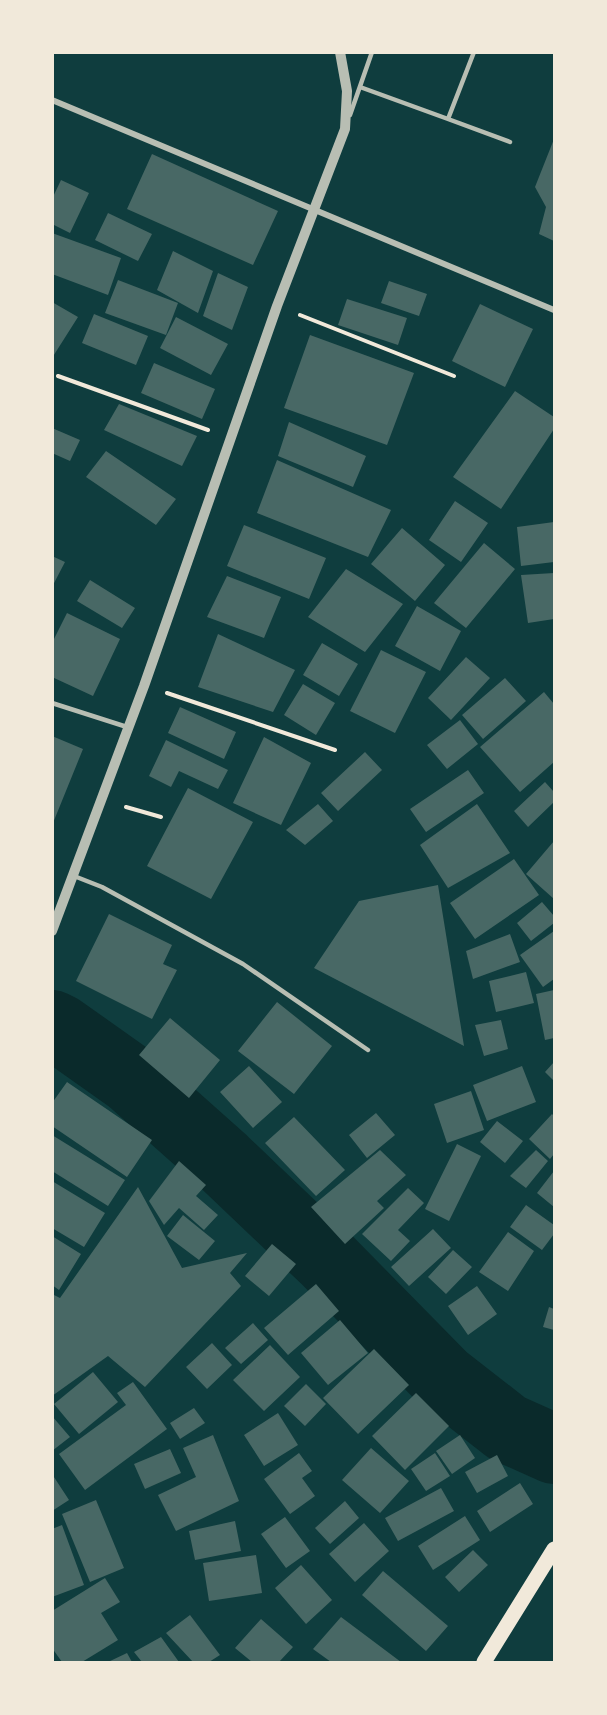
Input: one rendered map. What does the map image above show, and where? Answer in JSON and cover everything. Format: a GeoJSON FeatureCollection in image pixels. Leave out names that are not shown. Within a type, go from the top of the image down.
{"type":"FeatureCollection","features":[{"type":"Feature","properties":{"kind":"main road"},"geometry":{"type":"LineString","coordinates":[[484,1662],[555,1549]]}},
{"type":"Feature","properties":{"kind":"street"},"geometry":{"type":"LineString","coordinates":[[52,931],[144,686],[277,306],[345,129],[347,91],[340,52]]}},
{"type":"Feature","properties":{"kind":"street"},"geometry":{"type":"LineString","coordinates":[[52,100],[555,310]]}},
{"type":"Feature","properties":{"kind":"lane"},"geometry":{"type":"LineString","coordinates":[[345,129],[372,52]]}},
{"type":"Feature","properties":{"kind":"lane"},"geometry":{"type":"LineString","coordinates":[[448,119],[474,52]]}},
{"type":"Feature","properties":{"kind":"lane"},"geometry":{"type":"LineString","coordinates":[[360,87],[510,141]]}},
{"type":"Feature","properties":{"kind":"lane"},"geometry":{"type":"LineString","coordinates":[[52,703],[128,728]]}},
{"type":"Feature","properties":{"kind":"lane"},"geometry":{"type":"LineString","coordinates":[[74,876],[102,887],[243,964],[368,1050]]}},
{"type":"Feature","properties":{"kind":"path"},"geometry":{"type":"LineString","coordinates":[[277,306],[454,376]]}},
{"type":"Feature","properties":{"kind":"path"},"geometry":{"type":"LineString","coordinates":[[58,376],[232,437]]}},
{"type":"Feature","properties":{"kind":"path"},"geometry":{"type":"LineString","coordinates":[[144,686],[335,750]]}},
{"type":"Feature","properties":{"kind":"path"},"geometry":{"type":"LineString","coordinates":[[102,798],[161,817]]}},
{"type":"Feature","properties":{"kind":"building"},"geometry":{"type":"Polygon","coordinates":[[[554,139],[554,241],[539,234],[546,207],[535,187],[554,139]]]}},
{"type":"Feature","properties":{"kind":"building"},"geometry":{"type":"Polygon","coordinates":[[[152,154],[278,211],[253,265],[127,209],[152,154]]]}},
{"type":"Feature","properties":{"kind":"building"},"geometry":{"type":"Polygon","coordinates":[[[61,180],[89,193],[70,233],[52,224],[52,199],[61,180]]]}},
{"type":"Feature","properties":{"kind":"building"},"geometry":{"type":"Polygon","coordinates":[[[108,213],[152,234],[138,261],[95,240],[108,213]]]}},
{"type":"Feature","properties":{"kind":"building"},"geometry":{"type":"Polygon","coordinates":[[[52,233],[121,258],[108,295],[52,274],[52,233]]]}},
{"type":"Feature","properties":{"kind":"building"},"geometry":{"type":"Polygon","coordinates":[[[173,251],[213,271],[198,313],[157,290],[173,251]]]}},
{"type":"Feature","properties":{"kind":"building"},"geometry":{"type":"Polygon","coordinates":[[[218,273],[248,287],[232,330],[203,316],[218,273]]]}},
{"type":"Feature","properties":{"kind":"building"},"geometry":{"type":"Polygon","coordinates":[[[118,280],[178,303],[166,335],[105,313],[118,280]]]}},
{"type":"Feature","properties":{"kind":"building"},"geometry":{"type":"Polygon","coordinates":[[[389,281],[427,294],[419,316],[381,303],[389,281]]]}},
{"type":"Feature","properties":{"kind":"building"},"geometry":{"type":"Polygon","coordinates":[[[347,299],[407,318],[398,345],[338,325],[347,299]]]}},
{"type":"Feature","properties":{"kind":"building"},"geometry":{"type":"Polygon","coordinates":[[[52,302],[78,317],[52,358],[52,302]]]}},
{"type":"Feature","properties":{"kind":"building"},"geometry":{"type":"Polygon","coordinates":[[[480,304],[533,329],[505,387],[452,361],[480,304]]]}},
{"type":"Feature","properties":{"kind":"building"},"geometry":{"type":"Polygon","coordinates":[[[94,314],[148,336],[136,365],[82,343],[94,314]]]}},
{"type":"Feature","properties":{"kind":"building"},"geometry":{"type":"Polygon","coordinates":[[[176,317],[228,344],[211,375],[160,348],[176,317]]]}},
{"type":"Feature","properties":{"kind":"building"},"geometry":{"type":"Polygon","coordinates":[[[310,335],[414,373],[387,445],[284,408],[310,335]]]}},
{"type":"Feature","properties":{"kind":"building"},"geometry":{"type":"Polygon","coordinates":[[[154,363],[215,389],[202,419],[141,393],[154,363]]]}},
{"type":"Feature","properties":{"kind":"building"},"geometry":{"type":"Polygon","coordinates":[[[515,391],[554,417],[554,429],[501,509],[453,477],[515,391]]]}},
{"type":"Feature","properties":{"kind":"building"},"geometry":{"type":"Polygon","coordinates":[[[119,404],[197,436],[182,466],[104,430],[119,404]]]}},
{"type":"Feature","properties":{"kind":"building"},"geometry":{"type":"Polygon","coordinates":[[[289,422],[366,456],[353,487],[278,456],[289,422]]]}},
{"type":"Feature","properties":{"kind":"building"},"geometry":{"type":"Polygon","coordinates":[[[52,428],[80,440],[70,461],[52,453],[52,428]]]}},
{"type":"Feature","properties":{"kind":"building"},"geometry":{"type":"Polygon","coordinates":[[[106,451],[176,499],[156,525],[86,477],[106,451]]]}},
{"type":"Feature","properties":{"kind":"building"},"geometry":{"type":"Polygon","coordinates":[[[277,460],[391,510],[368,557],[257,513],[277,460]]]}},
{"type":"Feature","properties":{"kind":"building"},"geometry":{"type":"Polygon","coordinates":[[[455,501],[488,523],[461,562],[429,540],[455,501]]]}},
{"type":"Feature","properties":{"kind":"building"},"geometry":{"type":"Polygon","coordinates":[[[554,522],[554,562],[521,566],[517,527],[554,522]]]}},
{"type":"Feature","properties":{"kind":"building"},"geometry":{"type":"Polygon","coordinates":[[[244,525],[326,558],[309,599],[227,566],[244,525]]]}},
{"type":"Feature","properties":{"kind":"building"},"geometry":{"type":"Polygon","coordinates":[[[402,528],[445,565],[415,601],[371,564],[402,528]]]}},
{"type":"Feature","properties":{"kind":"building"},"geometry":{"type":"Polygon","coordinates":[[[484,543],[515,569],[466,628],[434,603],[484,543]]]}},
{"type":"Feature","properties":{"kind":"building"},"geometry":{"type":"Polygon","coordinates":[[[52,556],[65,562],[52,587],[52,556]]]}},
{"type":"Feature","properties":{"kind":"building"},"geometry":{"type":"Polygon","coordinates":[[[346,569],[403,604],[365,652],[308,617],[346,569]]]}},
{"type":"Feature","properties":{"kind":"building"},"geometry":{"type":"Polygon","coordinates":[[[554,573],[554,619],[528,623],[521,575],[554,573]]]}},
{"type":"Feature","properties":{"kind":"building"},"geometry":{"type":"Polygon","coordinates":[[[227,576],[281,597],[264,638],[207,617],[227,576]]]}},
{"type":"Feature","properties":{"kind":"building"},"geometry":{"type":"Polygon","coordinates":[[[90,580],[135,608],[122,628],[77,601],[90,580]]]}},
{"type":"Feature","properties":{"kind":"building"},"geometry":{"type":"Polygon","coordinates":[[[417,606],[461,631],[440,671],[395,646],[417,606]]]}},
{"type":"Feature","properties":{"kind":"building"},"geometry":{"type":"Polygon","coordinates":[[[67,613],[120,639],[93,696],[52,677],[52,643],[67,613]]]}},
{"type":"Feature","properties":{"kind":"building"},"geometry":{"type":"Polygon","coordinates":[[[218,634],[295,670],[273,712],[198,687],[218,634]]]}},
{"type":"Feature","properties":{"kind":"building"},"geometry":{"type":"Polygon","coordinates":[[[322,643],[358,664],[339,696],[303,675],[322,643]]]}},
{"type":"Feature","properties":{"kind":"building"},"geometry":{"type":"Polygon","coordinates":[[[381,650],[426,672],[395,733],[350,711],[381,650]]]}},
{"type":"Feature","properties":{"kind":"building"},"geometry":{"type":"Polygon","coordinates":[[[466,657],[490,678],[451,720],[428,698],[466,657]]]}},
{"type":"Feature","properties":{"kind":"building"},"geometry":{"type":"Polygon","coordinates":[[[505,678],[526,701],[483,739],[462,715],[505,678]]]}},
{"type":"Feature","properties":{"kind":"building"},"geometry":{"type":"Polygon","coordinates":[[[303,684],[335,703],[316,735],[284,715],[303,684]]]}},
{"type":"Feature","properties":{"kind":"building"},"geometry":{"type":"Polygon","coordinates":[[[544,692],[554,704],[554,762],[520,792],[480,747],[544,692]]]}},
{"type":"Feature","properties":{"kind":"building"},"geometry":{"type":"Polygon","coordinates":[[[180,707],[236,732],[224,759],[168,733],[180,707]]]}},
{"type":"Feature","properties":{"kind":"building"},"geometry":{"type":"Polygon","coordinates":[[[460,720],[478,744],[447,769],[427,745],[460,720]]]}},
{"type":"Feature","properties":{"kind":"building"},"geometry":{"type":"Polygon","coordinates":[[[52,736],[83,749],[53,823],[52,823],[52,736]]]}},
{"type":"Feature","properties":{"kind":"building"},"geometry":{"type":"Polygon","coordinates":[[[264,737],[311,763],[281,825],[233,803],[264,737]]]}},
{"type":"Feature","properties":{"kind":"building"},"geometry":{"type":"Polygon","coordinates":[[[166,740],[228,770],[218,789],[179,771],[171,787],[149,776],[166,740]]]}},
{"type":"Feature","properties":{"kind":"building"},"geometry":{"type":"Polygon","coordinates":[[[365,752],[382,770],[338,811],[321,793],[365,752]]]}},
{"type":"Feature","properties":{"kind":"building"},"geometry":{"type":"Polygon","coordinates":[[[468,770],[484,793],[426,832],[410,809],[468,770]]]}},
{"type":"Feature","properties":{"kind":"building"},"geometry":{"type":"Polygon","coordinates":[[[545,782],[554,792],[554,802],[528,827],[514,811],[545,782]]]}},
{"type":"Feature","properties":{"kind":"building"},"geometry":{"type":"Polygon","coordinates":[[[188,788],[253,822],[211,899],[147,866],[188,788]]]}},
{"type":"Feature","properties":{"kind":"building"},"geometry":{"type":"Polygon","coordinates":[[[318,804],[333,821],[305,845],[286,830],[318,804]]]}},
{"type":"Feature","properties":{"kind":"building"},"geometry":{"type":"Polygon","coordinates":[[[477,804],[510,853],[448,888],[420,845],[477,804]]]}},
{"type":"Feature","properties":{"kind":"building"},"geometry":{"type":"Polygon","coordinates":[[[554,841],[554,899],[526,874],[554,841]]]}},
{"type":"Feature","properties":{"kind":"building"},"geometry":{"type":"Polygon","coordinates":[[[514,859],[539,895],[475,939],[450,903],[514,859]]]}},
{"type":"Feature","properties":{"kind":"building"},"geometry":{"type":"Polygon","coordinates":[[[438,885],[464,1046],[314,968],[359,901],[438,885]]]}},
{"type":"Feature","properties":{"kind":"building"},"geometry":{"type":"Polygon","coordinates":[[[542,902],[554,916],[554,923],[531,941],[517,923],[542,902]]]}},
{"type":"Feature","properties":{"kind":"building"},"geometry":{"type":"Polygon","coordinates":[[[109,914],[172,945],[163,964],[177,970],[152,1019],[76,981],[109,914]]]}},
{"type":"Feature","properties":{"kind":"building"},"geometry":{"type":"Polygon","coordinates":[[[554,931],[554,979],[543,987],[520,955],[554,931]]]}},
{"type":"Feature","properties":{"kind":"building"},"geometry":{"type":"Polygon","coordinates":[[[510,934],[520,962],[473,979],[466,951],[510,934]]]}},
{"type":"Feature","properties":{"kind":"building"},"geometry":{"type":"Polygon","coordinates":[[[526,972],[534,1003],[496,1012],[489,981],[526,972]]]}},
{"type":"Feature","properties":{"kind":"building"},"geometry":{"type":"Polygon","coordinates":[[[554,990],[554,1038],[545,1040],[536,994],[554,990]]]}},
{"type":"Feature","properties":{"kind":"building"},"geometry":{"type":"Polygon","coordinates":[[[277,1002],[332,1046],[294,1094],[238,1051],[277,1002]]]}},
{"type":"Feature","properties":{"kind":"building"},"geometry":{"type":"Polygon","coordinates":[[[170,1018],[220,1060],[189,1098],[139,1055],[170,1018]]]}},
{"type":"Feature","properties":{"kind":"building"},"geometry":{"type":"Polygon","coordinates":[[[501,1020],[508,1049],[484,1056],[475,1025],[501,1020]]]}},
{"type":"Feature","properties":{"kind":"building"},"geometry":{"type":"Polygon","coordinates":[[[554,1062],[554,1081],[545,1072],[554,1062]]]}},
{"type":"Feature","properties":{"kind":"building"},"geometry":{"type":"Polygon","coordinates":[[[249,1066],[282,1102],[253,1128],[220,1092],[249,1066]]]}},
{"type":"Feature","properties":{"kind":"building"},"geometry":{"type":"Polygon","coordinates":[[[522,1066],[536,1102],[487,1121],[473,1085],[522,1066]]]}},
{"type":"Feature","properties":{"kind":"building"},"geometry":{"type":"Polygon","coordinates":[[[67,1082],[152,1140],[127,1177],[52,1126],[52,1103],[67,1082]]]}},
{"type":"Feature","properties":{"kind":"building"},"geometry":{"type":"Polygon","coordinates":[[[471,1091],[484,1130],[447,1143],[434,1104],[471,1091]]]}},
{"type":"Feature","properties":{"kind":"building"},"geometry":{"type":"Polygon","coordinates":[[[376,1113],[395,1135],[367,1158],[349,1135],[376,1113]]]}},
{"type":"Feature","properties":{"kind":"building"},"geometry":{"type":"Polygon","coordinates":[[[552,1114],[554,1116],[554,1154],[550,1159],[529,1139],[552,1114]]]}},
{"type":"Feature","properties":{"kind":"building"},"geometry":{"type":"Polygon","coordinates":[[[294,1117],[345,1170],[316,1196],[265,1143],[294,1117]]]}},
{"type":"Feature","properties":{"kind":"building"},"geometry":{"type":"Polygon","coordinates":[[[497,1121],[523,1141],[505,1163],[480,1142],[497,1121]]]}},
{"type":"Feature","properties":{"kind":"building"},"geometry":{"type":"Polygon","coordinates":[[[52,1135],[125,1180],[108,1206],[52,1171],[52,1135]]]}},
{"type":"Feature","properties":{"kind":"building"},"geometry":{"type":"Polygon","coordinates":[[[457,1144],[481,1156],[449,1221],[425,1209],[457,1144]]]}},
{"type":"Feature","properties":{"kind":"building"},"geometry":{"type":"Polygon","coordinates":[[[380,1150],[406,1175],[377,1201],[384,1208],[345,1244],[311,1207],[380,1150]]]}},
{"type":"Feature","properties":{"kind":"building"},"geometry":{"type":"Polygon","coordinates":[[[536,1150],[548,1161],[526,1188],[510,1176],[536,1150]]]}},
{"type":"Feature","properties":{"kind":"building"},"geometry":{"type":"Polygon","coordinates":[[[179,1161],[206,1185],[196,1196],[218,1215],[204,1230],[179,1208],[164,1225],[149,1201],[179,1161]]]}},
{"type":"Feature","properties":{"kind":"building"},"geometry":{"type":"Polygon","coordinates":[[[554,1171],[554,1207],[537,1193],[554,1171]]]}},
{"type":"Feature","properties":{"kind":"building"},"geometry":{"type":"Polygon","coordinates":[[[52,1181],[105,1213],[84,1247],[52,1228],[52,1181]]]}},
{"type":"Feature","properties":{"kind":"building"},"geometry":{"type":"Polygon","coordinates":[[[138,1187],[182,1268],[247,1253],[230,1273],[241,1286],[145,1387],[108,1356],[52,1396],[52,1294],[60,1298],[138,1187]]]}},
{"type":"Feature","properties":{"kind":"building"},"geometry":{"type":"Polygon","coordinates":[[[408,1188],[424,1203],[398,1230],[410,1241],[391,1261],[362,1234],[408,1188]]]}},
{"type":"Feature","properties":{"kind":"building"},"geometry":{"type":"Polygon","coordinates":[[[526,1205],[554,1225],[554,1234],[542,1250],[510,1227],[526,1205]]]}},
{"type":"Feature","properties":{"kind":"building"},"geometry":{"type":"Polygon","coordinates":[[[183,1215],[215,1241],[199,1260],[167,1236],[183,1215]]]}},
{"type":"Feature","properties":{"kind":"building"},"geometry":{"type":"Polygon","coordinates":[[[433,1229],[451,1248],[409,1286],[391,1267],[433,1229]]]}},
{"type":"Feature","properties":{"kind":"building"},"geometry":{"type":"Polygon","coordinates":[[[508,1232],[534,1251],[508,1291],[479,1272],[508,1232]]]}},
{"type":"Feature","properties":{"kind":"building"},"geometry":{"type":"Polygon","coordinates":[[[52,1236],[81,1254],[59,1290],[52,1285],[52,1236]]]}},
{"type":"Feature","properties":{"kind":"building"},"geometry":{"type":"Polygon","coordinates":[[[272,1244],[296,1264],[269,1296],[245,1276],[272,1244]]]}},
{"type":"Feature","properties":{"kind":"building"},"geometry":{"type":"Polygon","coordinates":[[[453,1250],[472,1267],[446,1294],[428,1277],[453,1250]]]}},
{"type":"Feature","properties":{"kind":"building"},"geometry":{"type":"Polygon","coordinates":[[[316,1284],[339,1311],[288,1355],[264,1328],[316,1284]]]}},
{"type":"Feature","properties":{"kind":"building"},"geometry":{"type":"Polygon","coordinates":[[[477,1286],[497,1314],[468,1335],[448,1306],[477,1286]]]}},
{"type":"Feature","properties":{"kind":"building"},"geometry":{"type":"Polygon","coordinates":[[[549,1307],[554,1309],[554,1330],[543,1327],[549,1307]]]}},
{"type":"Feature","properties":{"kind":"building"},"geometry":{"type":"Polygon","coordinates":[[[340,1320],[368,1353],[328,1385],[301,1353],[340,1320]]]}},
{"type":"Feature","properties":{"kind":"building"},"geometry":{"type":"Polygon","coordinates":[[[253,1323],[268,1340],[241,1364],[225,1348],[253,1323]]]}},
{"type":"Feature","properties":{"kind":"building"},"geometry":{"type":"Polygon","coordinates":[[[212,1343],[232,1365],[207,1389],[186,1367],[212,1343]]]}},
{"type":"Feature","properties":{"kind":"building"},"geometry":{"type":"Polygon","coordinates":[[[270,1345],[300,1377],[264,1411],[233,1380],[270,1345]]]}},
{"type":"Feature","properties":{"kind":"building"},"geometry":{"type":"Polygon","coordinates":[[[374,1349],[409,1385],[358,1434],[323,1398],[374,1349]]]}},
{"type":"Feature","properties":{"kind":"building"},"geometry":{"type":"Polygon","coordinates":[[[93,1372],[118,1402],[79,1434],[54,1404],[93,1372]]]}},
{"type":"Feature","properties":{"kind":"building"},"geometry":{"type":"Polygon","coordinates":[[[133,1382],[167,1429],[85,1490],[59,1454],[126,1405],[117,1393],[133,1382]]]}},
{"type":"Feature","properties":{"kind":"building"},"geometry":{"type":"Polygon","coordinates":[[[306,1384],[326,1404],[305,1426],[284,1406],[306,1384]]]}},
{"type":"Feature","properties":{"kind":"building"},"geometry":{"type":"Polygon","coordinates":[[[416,1393],[449,1426],[405,1470],[372,1436],[416,1393]]]}},
{"type":"Feature","properties":{"kind":"building"},"geometry":{"type":"Polygon","coordinates":[[[194,1408],[205,1423],[180,1439],[170,1423],[194,1408]]]}},
{"type":"Feature","properties":{"kind":"building"},"geometry":{"type":"Polygon","coordinates":[[[278,1413],[298,1445],[264,1466],[244,1435],[278,1413]]]}},
{"type":"Feature","properties":{"kind":"building"},"geometry":{"type":"Polygon","coordinates":[[[52,1416],[70,1437],[52,1451],[52,1416]]]}},
{"type":"Feature","properties":{"kind":"building"},"geometry":{"type":"Polygon","coordinates":[[[213,1435],[239,1501],[176,1531],[158,1495],[196,1477],[183,1448],[213,1435]]]}},
{"type":"Feature","properties":{"kind":"building"},"geometry":{"type":"Polygon","coordinates":[[[460,1435],[475,1458],[452,1474],[436,1451],[460,1435]]]}},
{"type":"Feature","properties":{"kind":"building"},"geometry":{"type":"Polygon","coordinates":[[[371,1448],[409,1481],[380,1513],[342,1480],[371,1448]]]}},
{"type":"Feature","properties":{"kind":"building"},"geometry":{"type":"Polygon","coordinates":[[[170,1449],[181,1473],[145,1489],[134,1464],[170,1449]]]}},
{"type":"Feature","properties":{"kind":"building"},"geometry":{"type":"Polygon","coordinates":[[[299,1453],[312,1471],[302,1478],[315,1496],[290,1514],[264,1479],[299,1453]]]}},
{"type":"Feature","properties":{"kind":"building"},"geometry":{"type":"Polygon","coordinates":[[[435,1453],[450,1476],[426,1491],[411,1469],[435,1453]]]}},
{"type":"Feature","properties":{"kind":"building"},"geometry":{"type":"Polygon","coordinates":[[[497,1455],[508,1476],[477,1493],[465,1472],[497,1455]]]}},
{"type":"Feature","properties":{"kind":"building"},"geometry":{"type":"Polygon","coordinates":[[[52,1474],[69,1500],[52,1511],[52,1474]]]}},
{"type":"Feature","properties":{"kind":"building"},"geometry":{"type":"Polygon","coordinates":[[[520,1483],[533,1504],[490,1532],[477,1511],[520,1483]]]}},
{"type":"Feature","properties":{"kind":"building"},"geometry":{"type":"Polygon","coordinates":[[[441,1488],[454,1511],[398,1541],[385,1518],[441,1488]]]}},
{"type":"Feature","properties":{"kind":"building"},"geometry":{"type":"Polygon","coordinates":[[[96,1500],[124,1568],[90,1582],[62,1514],[96,1500]]]}},
{"type":"Feature","properties":{"kind":"building"},"geometry":{"type":"Polygon","coordinates":[[[345,1501],[359,1518],[330,1544],[315,1528],[345,1501]]]}},
{"type":"Feature","properties":{"kind":"building"},"geometry":{"type":"Polygon","coordinates":[[[465,1516],[480,1540],[433,1570],[418,1546],[465,1516]]]}},
{"type":"Feature","properties":{"kind":"building"},"geometry":{"type":"Polygon","coordinates":[[[285,1517],[310,1551],[286,1568],[261,1534],[285,1517]]]}},
{"type":"Feature","properties":{"kind":"building"},"geometry":{"type":"Polygon","coordinates":[[[235,1521],[241,1551],[195,1560],[189,1531],[235,1521]]]}},
{"type":"Feature","properties":{"kind":"building"},"geometry":{"type":"Polygon","coordinates":[[[364,1523],[389,1551],[355,1582],[329,1554],[364,1523]]]}},
{"type":"Feature","properties":{"kind":"building"},"geometry":{"type":"Polygon","coordinates":[[[62,1525],[84,1585],[52,1597],[52,1529],[62,1525]]]}},
{"type":"Feature","properties":{"kind":"building"},"geometry":{"type":"Polygon","coordinates":[[[473,1550],[488,1565],[459,1592],[445,1577],[473,1550]]]}},
{"type":"Feature","properties":{"kind":"building"},"geometry":{"type":"Polygon","coordinates":[[[256,1555],[262,1593],[209,1601],[203,1563],[256,1555]]]}},
{"type":"Feature","properties":{"kind":"building"},"geometry":{"type":"Polygon","coordinates":[[[301,1565],[332,1600],[306,1624],[275,1588],[301,1565]]]}},
{"type":"Feature","properties":{"kind":"building"},"geometry":{"type":"Polygon","coordinates":[[[383,1571],[448,1626],[426,1651],[362,1595],[383,1571]]]}},
{"type":"Feature","properties":{"kind":"building"},"geometry":{"type":"Polygon","coordinates":[[[105,1578],[120,1602],[101,1613],[118,1640],[82,1662],[62,1662],[52,1648],[52,1611],[105,1578]]]}},
{"type":"Feature","properties":{"kind":"building"},"geometry":{"type":"Polygon","coordinates":[[[190,1615],[220,1655],[209,1662],[193,1662],[166,1633],[190,1615]]]}},
{"type":"Feature","properties":{"kind":"building"},"geometry":{"type":"Polygon","coordinates":[[[341,1617],[401,1662],[331,1662],[313,1649],[341,1617]]]}},
{"type":"Feature","properties":{"kind":"building"},"geometry":{"type":"Polygon","coordinates":[[[261,1619],[293,1647],[279,1662],[252,1662],[235,1648],[261,1619]]]}},
{"type":"Feature","properties":{"kind":"building"},"geometry":{"type":"Polygon","coordinates":[[[161,1637],[179,1662],[142,1662],[134,1652],[161,1637]]]}},
{"type":"Feature","properties":{"kind":"building"},"geometry":{"type":"Polygon","coordinates":[[[127,1653],[132,1662],[108,1662],[127,1653]]]}},
{"type":"Feature","properties":{"kind":"waterway"},"geometry":{"type":"LineString","coordinates":[[52,1025],[132,1080],[224,1162],[327,1260],[443,1378],[507,1428],[554,1449]]}}]}
